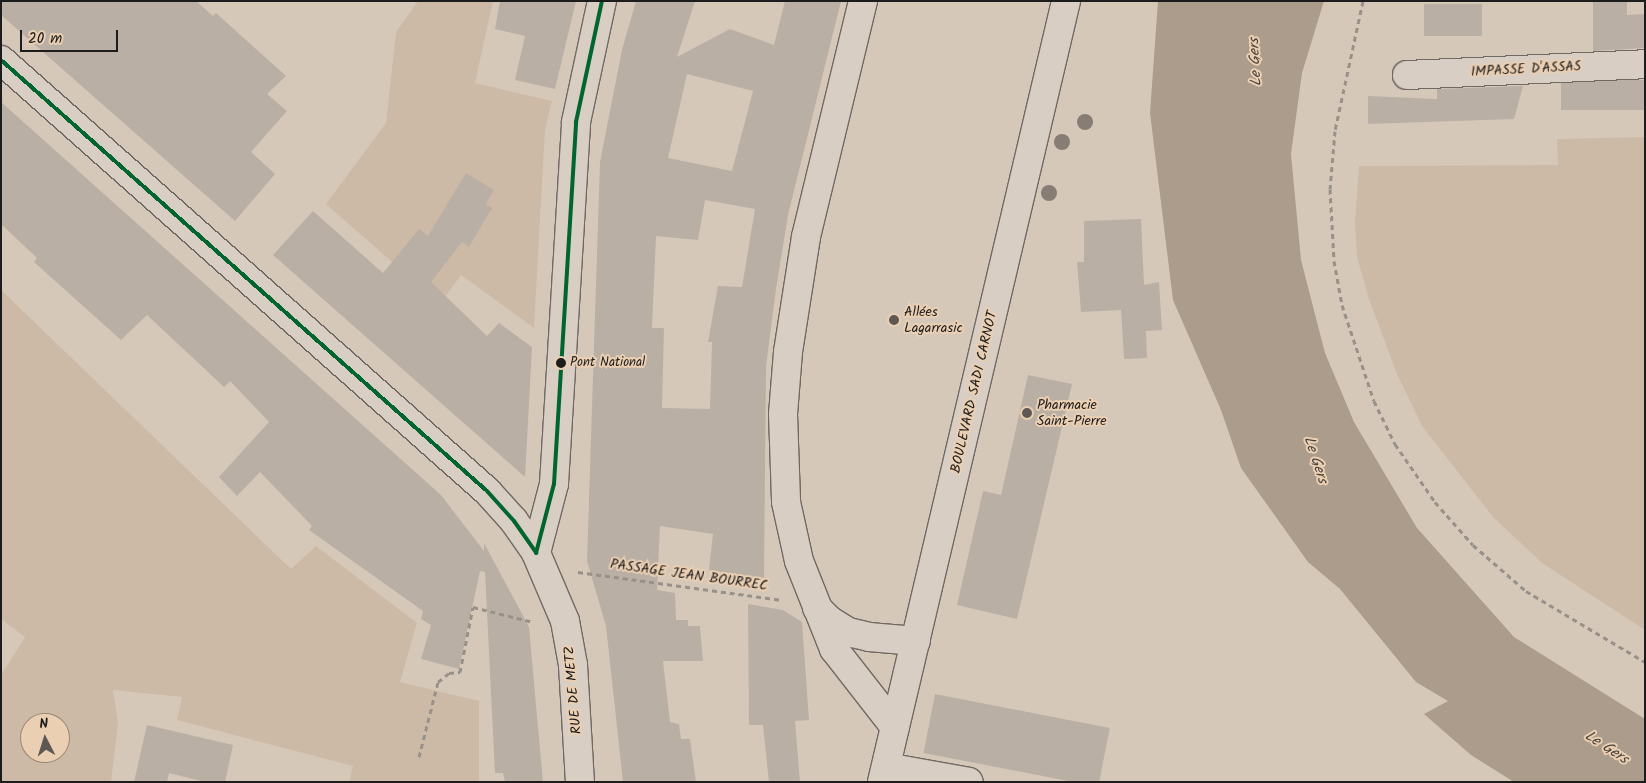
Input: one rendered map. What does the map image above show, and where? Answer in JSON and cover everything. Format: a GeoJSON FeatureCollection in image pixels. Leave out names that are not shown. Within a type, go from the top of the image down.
{"type":"FeatureCollection","features":[{"type":"Feature","properties":{"kind":"street"},"geometry":{"type":"LineString","coordinates":[[536,554],[554,484],[576,122],[602,1]]}},
{"type":"Feature","properties":{"kind":"street"},"geometry":{"type":"LineString","coordinates":[[863,1],[806,237],[788,352],[784,414],[786,502],[799,561],[814,605],[834,649],[851,675],[895,726]]}},
{"type":"Feature","properties":{"kind":"street","name":"BOULEVARD SADI CARNOT"},"geometry":{"type":"LineString","coordinates":[[884,774],[1066,1]]}},
{"type":"Feature","properties":{"kind":"street","name":"RUE DE METZ"},"geometry":{"type":"LineString","coordinates":[[1,60],[487,491],[514,521],[536,554],[565,621],[573,665],[580,782]]}},
{"type":"Feature","properties":{"kind":"street","name":"IMPASSE D'ASSAS"},"geometry":{"type":"LineString","coordinates":[[1407,75],[1645,64]]}},
{"type":"Feature","properties":{"kind":"street"},"geometry":{"type":"LineString","coordinates":[[814,605],[829,620],[848,632],[869,637],[916,641]]}},
{"type":"Feature","properties":{"kind":"street"},"geometry":{"type":"LineString","coordinates":[[884,774],[969,782]]}},
{"type":"Feature","properties":{"kind":"path"},"geometry":{"type":"LineString","coordinates":[[1363,1],[1336,131],[1330,189],[1334,261],[1342,304],[1374,401],[1395,444],[1435,502],[1472,545],[1526,591],[1645,662]]}},
{"type":"Feature","properties":{"kind":"path","name":"PASSAGE JEAN BOURREC"},"geometry":{"type":"LineString","coordinates":[[591,572],[783,601]]}},
{"type":"Feature","properties":{"kind":"path"},"geometry":{"type":"LineString","coordinates":[[419,757],[438,682],[449,673],[460,672],[474,607],[527,622],[565,621]]}},
{"type":"Feature","properties":{"kind":"shaded area"},"geometry":{"type":"Polygon","coordinates":[[[418,1],[493,1],[475,83],[552,101],[545,130],[534,328],[461,275],[440,304],[326,204],[386,123],[396,32],[418,1]]]}},
{"type":"Feature","properties":{"kind":"shaded area"},"geometry":{"type":"Polygon","coordinates":[[[1645,137],[1645,630],[1542,563],[1493,517],[1422,426],[1397,374],[1369,299],[1357,257],[1355,222],[1359,166],[1558,165],[1557,139],[1645,137]]]}},
{"type":"Feature","properties":{"kind":"shaded area"},"geometry":{"type":"Polygon","coordinates":[[[1,290],[291,569],[316,546],[417,623],[400,682],[479,701],[479,782],[349,782],[353,766],[177,720],[182,697],[113,690],[118,724],[111,782],[1,782],[1,675],[25,637],[1,619],[1,290]]]}},
{"type":"Feature","properties":{"kind":"water","name":"Le Gers"},"geometry":{"type":"Polygon","coordinates":[[[1158,1],[1324,1],[1302,73],[1291,154],[1301,260],[1325,353],[1354,422],[1417,528],[1514,637],[1645,719],[1645,782],[1514,782],[1471,755],[1424,714],[1448,701],[1416,682],[1340,589],[1308,562],[1241,468],[1221,410],[1173,300],[1150,113],[1158,1]]]}},
{"type":"Feature","properties":{"kind":"building"},"geometry":{"type":"Polygon","coordinates":[[[1,1],[196,1],[213,16],[216,13],[286,76],[267,94],[287,111],[251,152],[275,174],[235,221],[1,15],[1,1]]]}},
{"type":"Feature","properties":{"kind":"building"},"geometry":{"type":"Polygon","coordinates":[[[500,1],[576,1],[555,89],[515,80],[525,36],[495,29],[500,1]]]}},
{"type":"Feature","properties":{"kind":"building"},"geometry":{"type":"Polygon","coordinates":[[[636,1],[695,1],[677,57],[730,29],[774,45],[785,1],[841,1],[788,215],[776,289],[766,366],[764,578],[709,570],[713,534],[660,526],[657,590],[675,593],[676,620],[688,620],[688,626],[700,626],[703,661],[663,661],[670,722],[679,724],[681,739],[690,739],[696,782],[623,782],[606,626],[587,561],[600,162],[622,50],[636,1]],[[687,74],[668,158],[732,171],[753,91],[687,74]],[[705,200],[698,240],[656,236],[652,328],[664,328],[662,408],[710,409],[712,342],[708,342],[718,286],[742,287],[755,209],[705,200]]]}},
{"type":"Feature","properties":{"kind":"building"},"geometry":{"type":"Polygon","coordinates":[[[1593,1],[1627,1],[1627,15],[1645,14],[1645,48],[1593,51],[1593,1]]]}},
{"type":"Feature","properties":{"kind":"building"},"geometry":{"type":"Polygon","coordinates":[[[1424,4],[1482,4],[1482,36],[1424,36],[1424,4]]]}},
{"type":"Feature","properties":{"kind":"building"},"geometry":{"type":"Polygon","coordinates":[[[1561,80],[1645,80],[1645,110],[1561,110],[1561,80]]]}},
{"type":"Feature","properties":{"kind":"building"},"geometry":{"type":"Polygon","coordinates":[[[1523,86],[1514,119],[1368,124],[1368,96],[1437,99],[1437,89],[1523,86]]]}},
{"type":"Feature","properties":{"kind":"building"},"geometry":{"type":"Polygon","coordinates":[[[1,102],[441,495],[484,551],[484,543],[529,627],[543,782],[505,782],[503,773],[495,773],[485,572],[480,571],[459,669],[421,659],[431,625],[421,619],[423,611],[309,530],[312,526],[260,472],[237,496],[219,477],[269,422],[230,381],[224,387],[147,315],[121,340],[34,262],[37,258],[1,224],[1,102]]]}},
{"type":"Feature","properties":{"kind":"building"},"geometry":{"type":"Polygon","coordinates":[[[466,173],[494,190],[486,204],[492,208],[469,247],[462,242],[431,282],[487,336],[499,323],[532,347],[525,477],[273,255],[313,211],[383,273],[419,229],[428,236],[466,173]]]}},
{"type":"Feature","properties":{"kind":"building"},"geometry":{"type":"Polygon","coordinates":[[[1141,219],[1144,285],[1159,282],[1162,330],[1146,331],[1147,358],[1124,359],[1121,310],[1081,312],[1077,262],[1084,262],[1084,221],[1141,219]]]}},
{"type":"Feature","properties":{"kind":"building"},"geometry":{"type":"Polygon","coordinates":[[[1028,375],[1072,384],[1017,619],[957,605],[983,491],[1001,495],[1028,375]]]}},
{"type":"Feature","properties":{"kind":"building"},"geometry":{"type":"Polygon","coordinates":[[[748,604],[783,610],[802,622],[809,720],[795,721],[800,782],[769,782],[763,725],[749,725],[748,604]]]}},
{"type":"Feature","properties":{"kind":"building"},"geometry":{"type":"Polygon","coordinates":[[[935,694],[1110,728],[1099,782],[1073,782],[924,753],[935,694]]]}},
{"type":"Feature","properties":{"kind":"building"},"geometry":{"type":"Polygon","coordinates":[[[147,725],[233,745],[225,782],[205,782],[169,773],[167,782],[134,782],[147,725]]]}},
{"type":"Feature","properties":{"kind":"transit line"},"geometry":{"type":"LineString","coordinates":[[536,553],[554,484],[576,122],[602,1]]}},
{"type":"Feature","properties":{"kind":"transit line"},"geometry":{"type":"LineString","coordinates":[[1,60],[487,491],[514,521],[536,553]]}},
{"type":"Feature","properties":{"kind":"place","name":"Allées Lagarrasic"},"geometry":{"type":"Point","coordinates":[894,320]}},
{"type":"Feature","properties":{"kind":"place","name":"Pont National"},"geometry":{"type":"Point","coordinates":[561,363]}},
{"type":"Feature","properties":{"kind":"place","name":"Pharmacie Saint-Pierre"},"geometry":{"type":"Point","coordinates":[1027,413]}}]}
